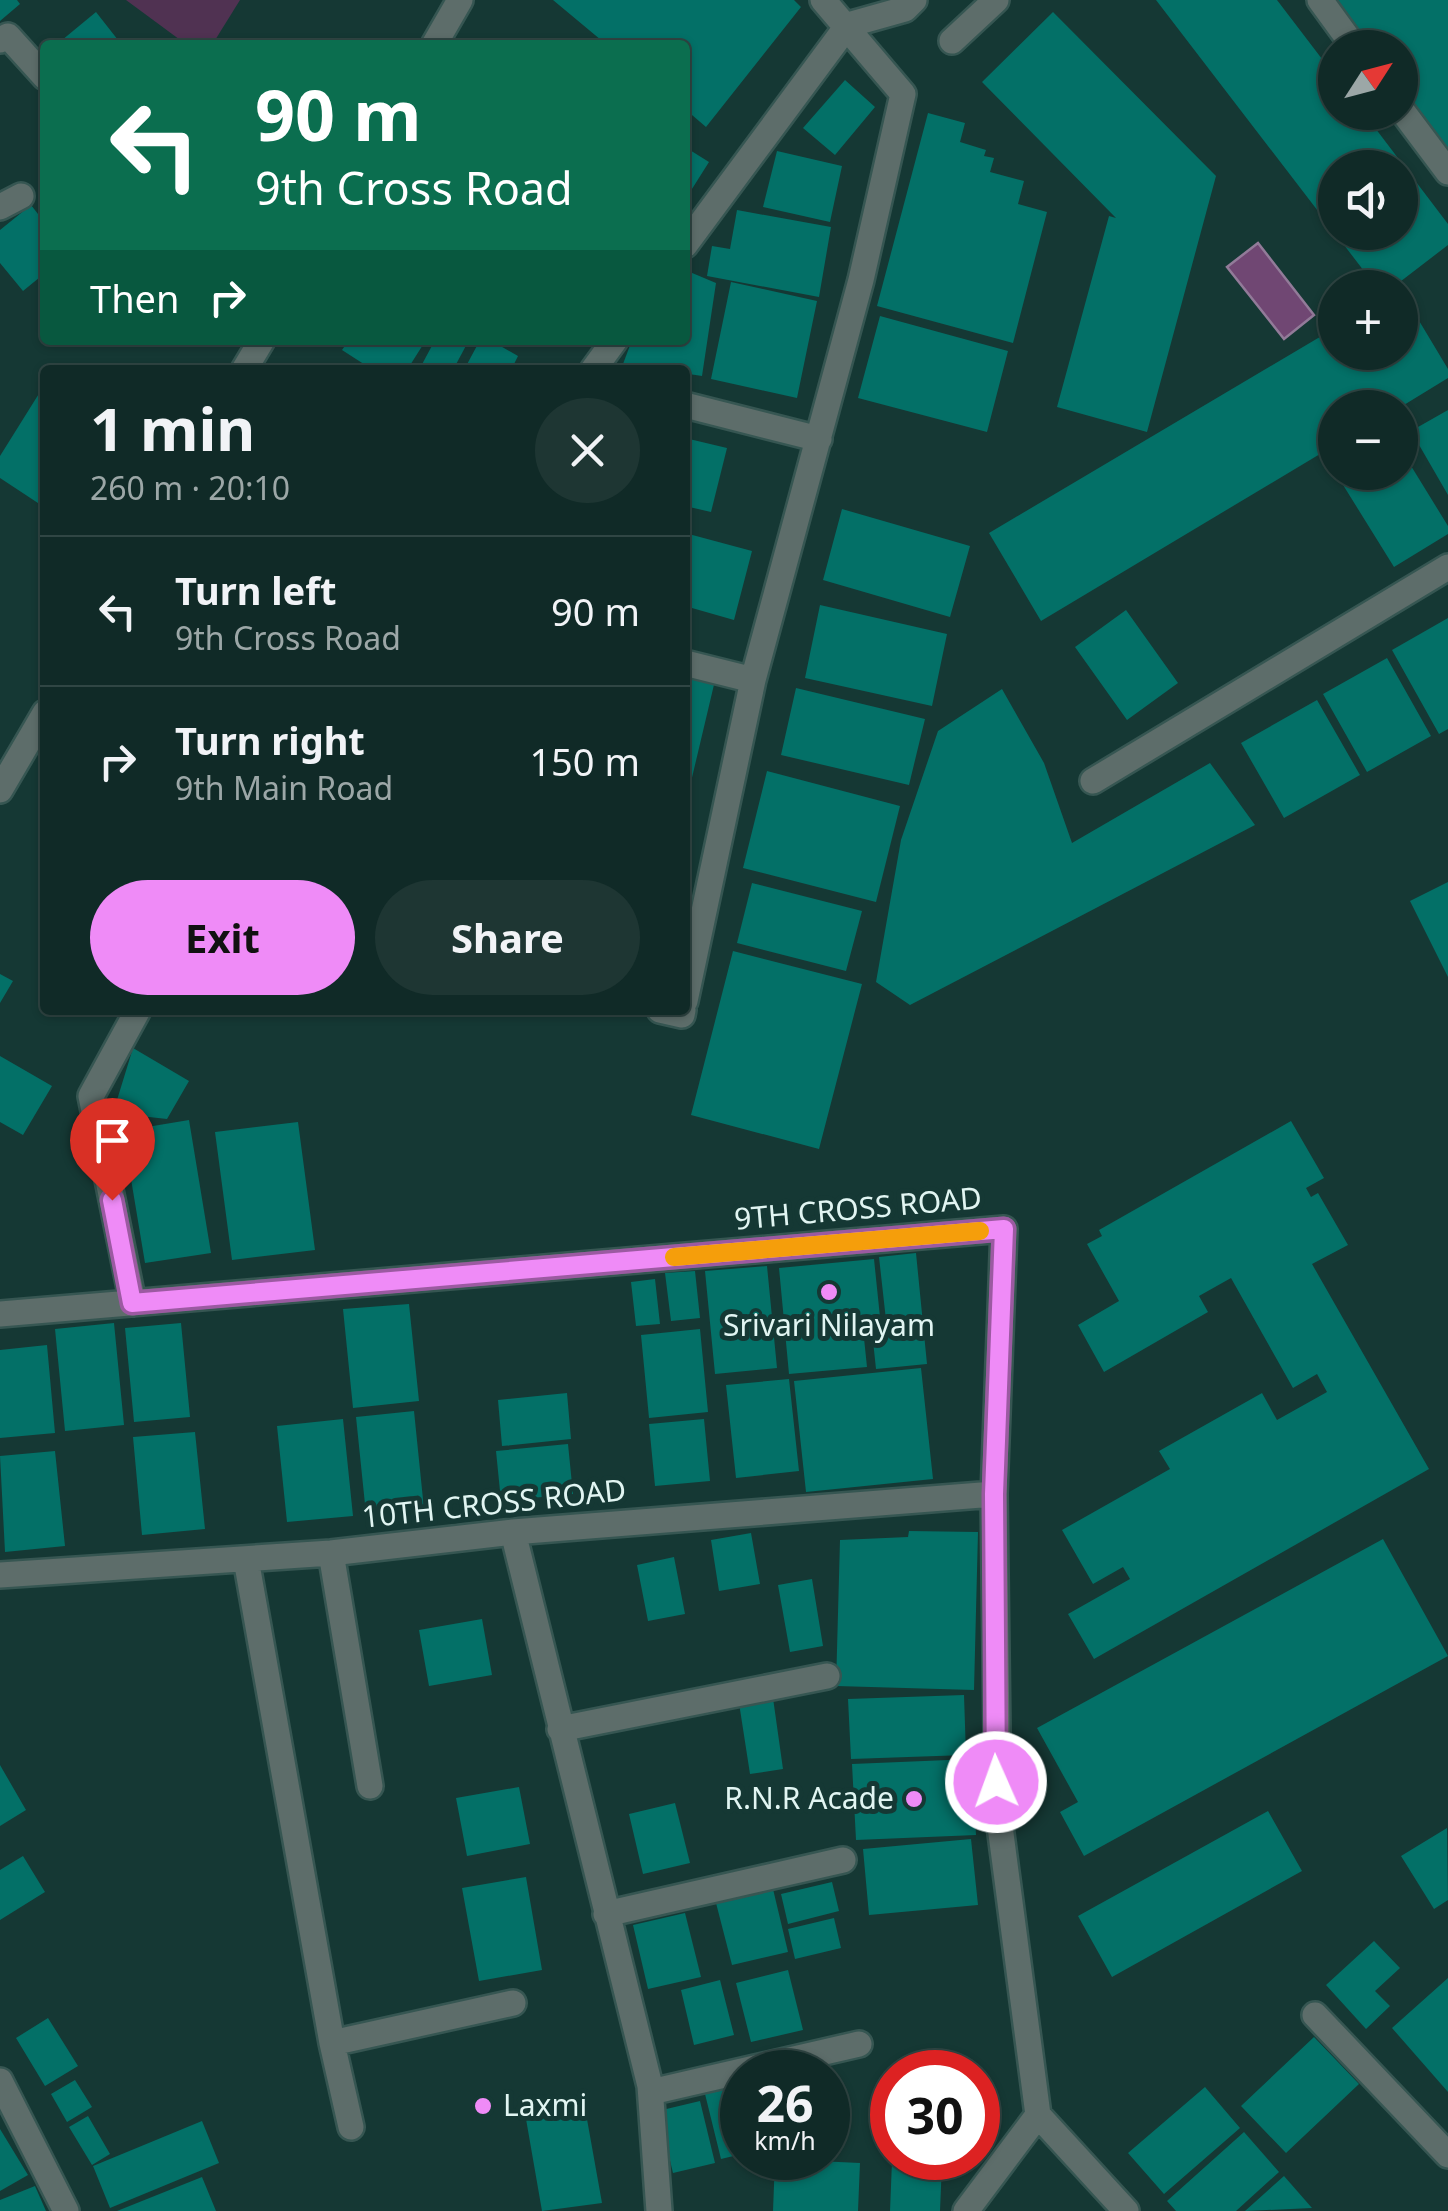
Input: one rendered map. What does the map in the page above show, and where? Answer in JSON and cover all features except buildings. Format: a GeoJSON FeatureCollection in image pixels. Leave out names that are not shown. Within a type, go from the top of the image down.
{"type":"FeatureCollection","features":[{"type":"Feature","properties":{"kind":"street"},"geometry":{"type":"LineString","coordinates":[[437,40],[460,0]]}},
{"type":"Feature","properties":{"kind":"street"},"geometry":{"type":"LineString","coordinates":[[690,977],[753,680],[818,439],[903,94],[848,25],[822,0]]}},
{"type":"Feature","properties":{"kind":"street"},"geometry":{"type":"LineString","coordinates":[[690,238],[848,25],[905,9],[914,0]]}},
{"type":"Feature","properties":{"kind":"street"},"geometry":{"type":"LineString","coordinates":[[952,41],[996,0]]}},
{"type":"Feature","properties":{"kind":"street"},"geometry":{"type":"LineString","coordinates":[[1320,0],[1342,30]]}},
{"type":"Feature","properties":{"kind":"street"},"geometry":{"type":"LineString","coordinates":[[0,40],[8,36],[40,71]]}},
{"type":"Feature","properties":{"kind":"street"},"geometry":{"type":"LineString","coordinates":[[1416,130],[1448,172]]}},
{"type":"Feature","properties":{"kind":"street"},"geometry":{"type":"LineString","coordinates":[[690,405],[818,439]]}},
{"type":"Feature","properties":{"kind":"street"},"geometry":{"type":"LineString","coordinates":[[1094,781],[1448,567]]}},
{"type":"Feature","properties":{"kind":"street"},"geometry":{"type":"LineString","coordinates":[[690,664],[753,680]]}},
{"type":"Feature","properties":{"kind":"street"},"geometry":{"type":"LineString","coordinates":[[0,790],[40,721]]}},
{"type":"Feature","properties":{"kind":"street"},"geometry":{"type":"LineString","coordinates":[[132,1303],[92,1096],[135,1015]]}},
{"type":"Feature","properties":{"kind":"street","name":"9TH CROSS ROAD"},"geometry":{"type":"LineString","coordinates":[[0,1314],[1004,1229],[994,1494],[998,1812],[1038,2115]]}},
{"type":"Feature","properties":{"kind":"street","name":"10TH CROSS ROAD"},"geometry":{"type":"LineString","coordinates":[[0,1575],[330,1553],[513,1532],[994,1494]]}},
{"type":"Feature","properties":{"kind":"street"},"geometry":{"type":"LineString","coordinates":[[513,1532],[651,2092],[659,2211]]}},
{"type":"Feature","properties":{"kind":"street"},"geometry":{"type":"LineString","coordinates":[[330,1553],[370,1786]]}},
{"type":"Feature","properties":{"kind":"street"},"geometry":{"type":"LineString","coordinates":[[246,1559],[332,2042],[351,2127]]}},
{"type":"Feature","properties":{"kind":"street"},"geometry":{"type":"LineString","coordinates":[[560,1729],[827,1676]]}},
{"type":"Feature","properties":{"kind":"street"},"geometry":{"type":"LineString","coordinates":[[606,1914],[844,1860]]}},
{"type":"Feature","properties":{"kind":"street"},"geometry":{"type":"LineString","coordinates":[[332,2042],[513,2003]]}},
{"type":"Feature","properties":{"kind":"street"},"geometry":{"type":"LineString","coordinates":[[1315,2014],[1448,2155]]}},
{"type":"Feature","properties":{"kind":"street"},"geometry":{"type":"LineString","coordinates":[[651,2092],[859,2044]]}},
{"type":"Feature","properties":{"kind":"street"},"geometry":{"type":"LineString","coordinates":[[2,2090],[66,2211]]}},
{"type":"Feature","properties":{"kind":"street"},"geometry":{"type":"LineString","coordinates":[[966,2211],[1038,2115],[1126,2211]]}},
{"type":"Feature","properties":{"kind":"shaded area"},"geometry":{"type":"Polygon","coordinates":[[[126,0],[240,0],[215,40],[180,40],[126,0]]]}},
{"type":"Feature","properties":{"kind":"shaded area"},"geometry":{"type":"Polygon","coordinates":[[[1258,243],[1314,315],[1284,339],[1227,267],[1258,243]]]}},
{"type":"Feature","properties":{"kind":"slow traffic"},"geometry":{"type":"LineString","coordinates":[[674,1257],[980,1231]]}},
{"type":"Feature","properties":{"kind":"place","name":"Srivari Nilayam"},"geometry":{"type":"Point","coordinates":[829,1292]}},
{"type":"Feature","properties":{"kind":"place","name":"R.N.R Acade"},"geometry":{"type":"Point","coordinates":[914,1799]}},
{"type":"Feature","properties":{"kind":"place","name":"Laxmi"},"geometry":{"type":"Point","coordinates":[483,2106]}},
{"type":"Feature","properties":{"kind":"route"},"geometry":{"type":"LineString","coordinates":[[112,1200],[132,1303],[1004,1229],[994,1494],[996,1782]]}}]}
